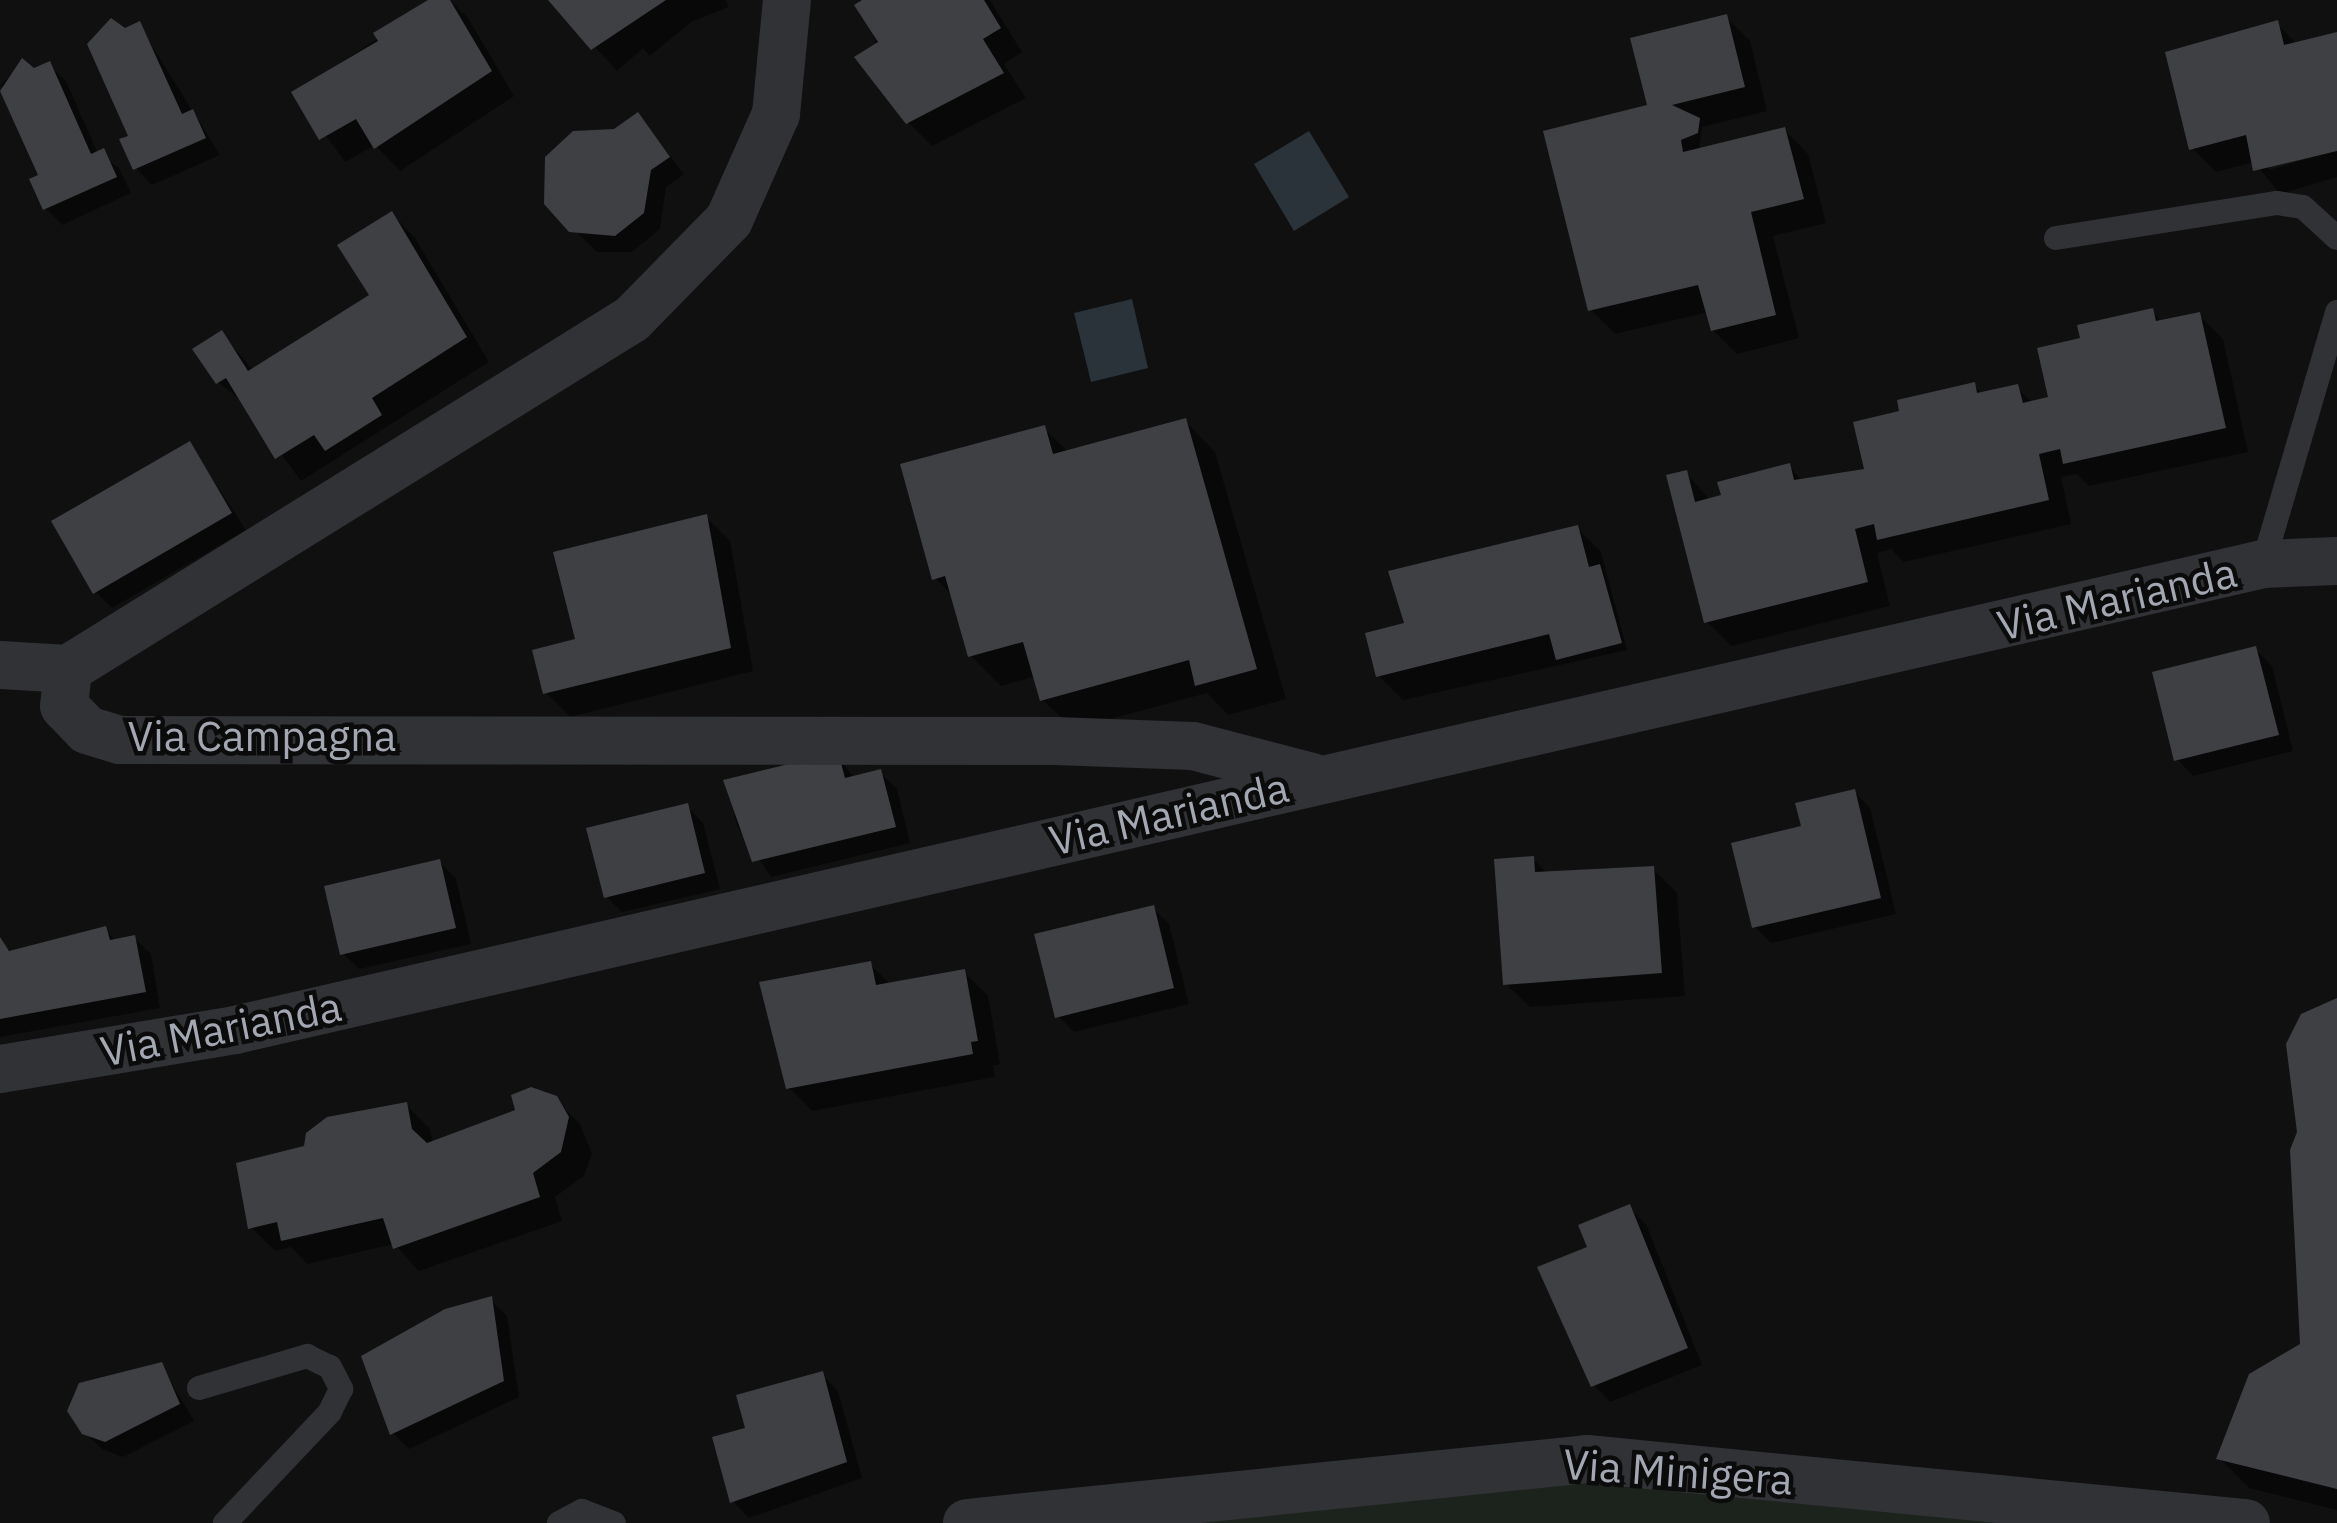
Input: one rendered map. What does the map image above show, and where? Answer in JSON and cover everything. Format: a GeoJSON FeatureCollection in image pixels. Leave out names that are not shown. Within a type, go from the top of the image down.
{"type":"FeatureCollection","features":[{"type":"Feature","properties":{"kind":"street"},"geometry":{"type":"LineString","coordinates":[[0,665],[68,669],[632,319],[729,220],[776,114],[787,0]]}},
{"type":"Feature","properties":{"kind":"street","name":"Via Marianda"},"geometry":{"type":"LineString","coordinates":[[0,1069],[236,1030],[2263,564],[2337,561]]}},
{"type":"Feature","properties":{"kind":"street","name":"Via Campagna"},"geometry":{"type":"LineString","coordinates":[[68,669],[64,706],[87,730],[120,740],[629,735],[1193,746],[1322,779]]}},
{"type":"Feature","properties":{"kind":"street","name":"Via Minigera"},"geometry":{"type":"LineString","coordinates":[[968,1523],[1587,1459],[2246,1523]]}},
{"type":"Feature","properties":{"kind":"lane"},"geometry":{"type":"LineString","coordinates":[[2056,238],[2277,202],[2303,207],[2337,238]]}},
{"type":"Feature","properties":{"kind":"lane"},"geometry":{"type":"LineString","coordinates":[[2263,564],[2337,312]]}},
{"type":"Feature","properties":{"kind":"lane"},"geometry":{"type":"LineString","coordinates":[[199,1388],[307,1356],[330,1366],[341,1389],[330,1412],[225,1523]]}},
{"type":"Feature","properties":{"kind":"lane"},"geometry":{"type":"LineString","coordinates":[[559,1523],[582,1511],[614,1523]]}},
{"type":"Feature","properties":{"kind":"shaded area"},"geometry":{"type":"Polygon","coordinates":[[[1309,131],[1349,197],[1294,231],[1254,164],[1309,131]]]}},
{"type":"Feature","properties":{"kind":"shaded area"},"geometry":{"type":"Polygon","coordinates":[[[1132,299],[1148,368],[1091,382],[1074,313],[1132,299]]]}},
{"type":"Feature","properties":{"kind":"shaded area"},"geometry":{"type":"Polygon","coordinates":[[[1587,1459],[2246,1523],[967,1523],[1587,1459]]]}},
{"type":"Feature","properties":{"kind":"building"},"geometry":{"type":"Polygon","coordinates":[[[428,0],[450,0],[492,71],[374,149],[356,119],[319,140],[291,92],[378,41],[373,33],[428,0]]]}},
{"type":"Feature","properties":{"kind":"building"},"geometry":{"type":"Polygon","coordinates":[[[548,0],[666,0],[591,50],[548,0]]]}},
{"type":"Feature","properties":{"kind":"building"},"geometry":{"type":"Polygon","coordinates":[[[862,0],[984,0],[1001,28],[983,39],[1004,73],[906,124],[854,57],[878,42],[854,5],[862,0]]]}},
{"type":"Feature","properties":{"kind":"building"},"geometry":{"type":"Polygon","coordinates":[[[1727,14],[1745,87],[1672,105],[1700,118],[1698,133],[1681,140],[1683,152],[1785,127],[1804,199],[1751,212],[1776,315],[1711,331],[1698,285],[1588,311],[1543,131],[1647,105],[1630,38],[1727,14]]]}},
{"type":"Feature","properties":{"kind":"building"},"geometry":{"type":"Polygon","coordinates":[[[111,18],[125,28],[140,21],[182,114],[193,109],[206,138],[133,170],[119,139],[128,136],[87,44],[111,18]]]}},
{"type":"Feature","properties":{"kind":"building"},"geometry":{"type":"Polygon","coordinates":[[[2278,20],[2284,45],[2337,32],[2337,151],[2253,171],[2246,135],[2189,150],[2165,52],[2278,20]]]}},
{"type":"Feature","properties":{"kind":"building"},"geometry":{"type":"Polygon","coordinates":[[[22,58],[34,68],[50,61],[91,154],[104,148],[117,177],[43,210],[29,179],[38,175],[0,91],[22,58]]]}},
{"type":"Feature","properties":{"kind":"building"},"geometry":{"type":"Polygon","coordinates":[[[638,112],[670,157],[651,170],[644,213],[615,236],[569,232],[544,204],[545,157],[573,131],[614,129],[638,112]]]}},
{"type":"Feature","properties":{"kind":"building"},"geometry":{"type":"Polygon","coordinates":[[[392,211],[467,337],[372,398],[382,415],[325,451],[314,435],[275,459],[226,378],[216,384],[192,349],[222,330],[248,371],[369,295],[337,245],[392,211]]]}},
{"type":"Feature","properties":{"kind":"building"},"geometry":{"type":"Polygon","coordinates":[[[2153,308],[2156,321],[2200,312],[2226,428],[2063,464],[2060,449],[2039,454],[2049,500],[1877,540],[1874,524],[1855,529],[1868,582],[1704,623],[1666,475],[1687,470],[1695,502],[1721,495],[1717,482],[1790,463],[1794,480],[1864,469],[1853,422],[1899,411],[1897,400],[1975,382],[1977,393],[2018,384],[2023,403],[2048,397],[2037,348],[2080,338],[2077,325],[2153,308]]]}},
{"type":"Feature","properties":{"kind":"building"},"geometry":{"type":"Polygon","coordinates":[[[1186,418],[1257,669],[1195,686],[1189,660],[1040,701],[1023,642],[968,657],[945,576],[932,580],[900,464],[1045,425],[1053,454],[1186,418]]]}},
{"type":"Feature","properties":{"kind":"building"},"geometry":{"type":"Polygon","coordinates":[[[190,441],[232,513],[93,594],[51,521],[190,441]]]}},
{"type":"Feature","properties":{"kind":"building"},"geometry":{"type":"Polygon","coordinates":[[[707,514],[731,648],[543,694],[532,650],[575,639],[553,552],[707,514]]]}},
{"type":"Feature","properties":{"kind":"building"},"geometry":{"type":"Polygon","coordinates":[[[1578,525],[1589,567],[1600,564],[1622,643],[1556,660],[1549,634],[1376,677],[1365,633],[1404,623],[1388,571],[1578,525]]]}},
{"type":"Feature","properties":{"kind":"building"},"geometry":{"type":"Polygon","coordinates":[[[2256,646],[2279,735],[2174,761],[2152,672],[2256,646]]]}},
{"type":"Feature","properties":{"kind":"building"},"geometry":{"type":"Polygon","coordinates":[[[838,752],[845,778],[881,769],[896,827],[752,862],[723,780],[838,752]]]}},
{"type":"Feature","properties":{"kind":"building"},"geometry":{"type":"Polygon","coordinates":[[[1855,789],[1881,898],[1752,928],[1731,843],[1801,826],[1795,803],[1855,789]]]}},
{"type":"Feature","properties":{"kind":"building"},"geometry":{"type":"Polygon","coordinates":[[[688,803],[705,873],[604,898],[586,828],[688,803]]]}},
{"type":"Feature","properties":{"kind":"building"},"geometry":{"type":"Polygon","coordinates":[[[1534,856],[1535,872],[1654,866],[1662,973],[1503,985],[1494,859],[1534,856]]]}},
{"type":"Feature","properties":{"kind":"building"},"geometry":{"type":"Polygon","coordinates":[[[440,859],[456,928],[340,955],[324,886],[440,859]]]}},
{"type":"Feature","properties":{"kind":"building"},"geometry":{"type":"Polygon","coordinates":[[[1154,905],[1174,988],[1055,1018],[1034,934],[1154,905]]]}},
{"type":"Feature","properties":{"kind":"building"},"geometry":{"type":"Polygon","coordinates":[[[106,926],[110,940],[135,935],[146,992],[0,1019],[0,937],[9,951],[106,926]]]}},
{"type":"Feature","properties":{"kind":"building"},"geometry":{"type":"Polygon","coordinates":[[[871,961],[876,985],[965,969],[978,1041],[971,1042],[973,1054],[786,1089],[759,982],[871,961]]]}},
{"type":"Feature","properties":{"kind":"building"},"geometry":{"type":"Polygon","coordinates":[[[2337,998],[2337,1489],[2216,1459],[2249,1374],[2300,1344],[2290,1150],[2297,1132],[2286,1044],[2301,1014],[2337,998]]]}},
{"type":"Feature","properties":{"kind":"building"},"geometry":{"type":"Polygon","coordinates":[[[531,1087],[557,1096],[569,1117],[561,1152],[533,1173],[540,1197],[393,1249],[383,1218],[281,1241],[277,1222],[248,1229],[236,1163],[304,1146],[306,1133],[327,1117],[407,1102],[412,1129],[427,1143],[515,1110],[511,1095],[531,1087]]]}},
{"type":"Feature","properties":{"kind":"building"},"geometry":{"type":"Polygon","coordinates":[[[1630,1204],[1688,1348],[1591,1387],[1537,1267],[1587,1247],[1578,1225],[1630,1204]]]}},
{"type":"Feature","properties":{"kind":"building"},"geometry":{"type":"Polygon","coordinates":[[[492,1296],[504,1381],[390,1435],[361,1356],[445,1309],[492,1296]]]}},
{"type":"Feature","properties":{"kind":"building"},"geometry":{"type":"Polygon","coordinates":[[[162,1362],[180,1404],[105,1442],[82,1434],[67,1411],[79,1383],[162,1362]]]}},
{"type":"Feature","properties":{"kind":"building"},"geometry":{"type":"Polygon","coordinates":[[[823,1371],[847,1462],[730,1503],[712,1437],[745,1428],[736,1395],[823,1371]]]}}]}
